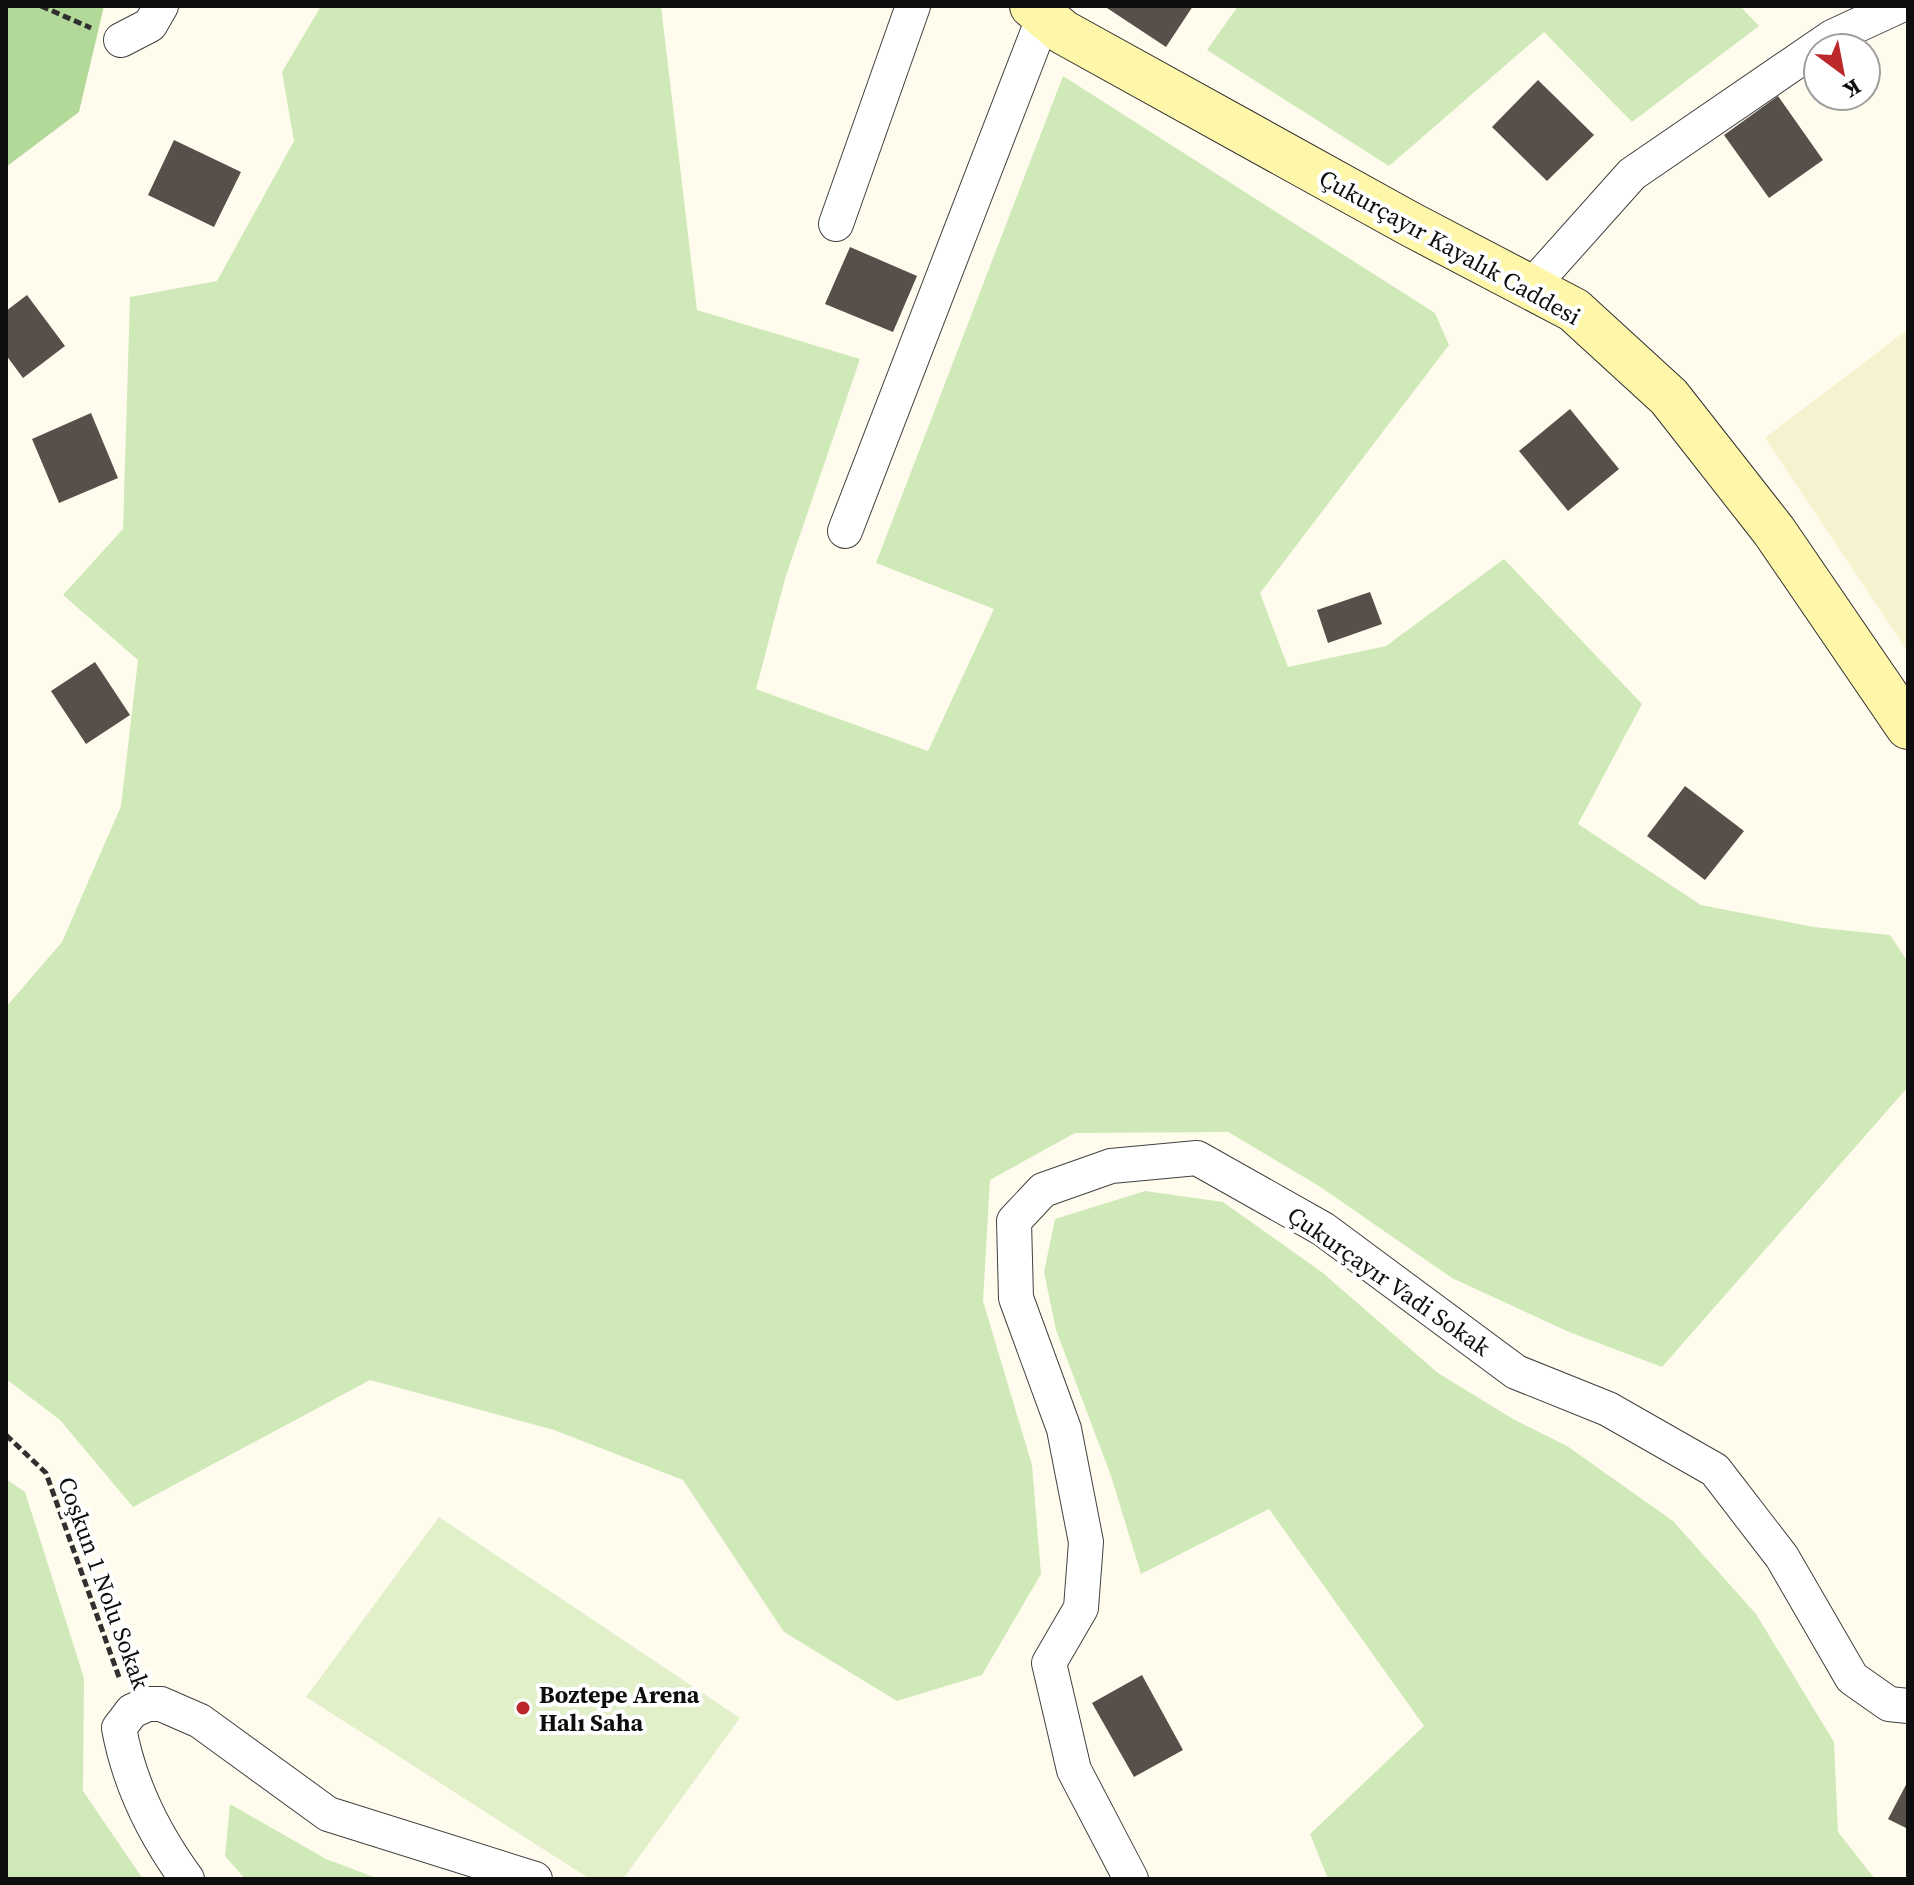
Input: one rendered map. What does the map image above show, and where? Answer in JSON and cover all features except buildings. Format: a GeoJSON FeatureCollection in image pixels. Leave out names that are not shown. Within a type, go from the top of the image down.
{"type":"FeatureCollection","features":[{"type":"Feature","properties":{"kind":"street"},"geometry":{"type":"LineString","coordinates":[[121,40],[150,25],[161,6]]}},
{"type":"Feature","properties":{"kind":"street"},"geometry":{"type":"LineString","coordinates":[[836,224],[913,6]]}},
{"type":"Feature","properties":{"kind":"street"},"geometry":{"type":"LineString","coordinates":[[1531,287],[1632,174],[1832,37],[1899,6]]}},
{"type":"Feature","properties":{"kind":"street"},"geometry":{"type":"LineString","coordinates":[[845,531],[1038,11]]}},
{"type":"Feature","properties":{"kind":"street","name":"Çukurçayır Kayalık Caddesi"},"geometry":{"type":"LineString","coordinates":[[1038,11],[1063,32],[1410,224],[1574,310],[1669,397],[1774,531],[1908,727]]}},
{"type":"Feature","properties":{"kind":"street","name":"Çukurçayır Vadi Sokak"},"geometry":{"type":"LineString","coordinates":[[1131,1879],[1074,1770],[1049,1663],[1081,1608],[1086,1542],[1064,1429],[1016,1298],[1014,1221],[1043,1190],[1111,1166],[1197,1158],[1323,1229],[1516,1372],[1608,1409],[1715,1470],[1782,1557],[1852,1678],[1889,1704],[1908,1706]]}},
{"type":"Feature","properties":{"kind":"street"},"geometry":{"type":"LineString","coordinates":[[187,1879],[153,1828],[124,1756],[119,1728],[132,1711],[148,1704],[161,1704],[200,1721],[328,1814],[535,1879]]}},
{"type":"Feature","properties":{"kind":"path"},"geometry":{"type":"LineString","coordinates":[[41,6],[121,40]]}},
{"type":"Feature","properties":{"kind":"path","name":"Coşkun 1 Nolu Sokak"},"geometry":{"type":"LineString","coordinates":[[6,1435],[46,1473],[132,1711]]}},
{"type":"Feature","properties":{"kind":"shaded area"},"geometry":{"type":"Polygon","coordinates":[[[1908,329],[1908,652],[1765,438],[1908,329]]]}},
{"type":"Feature","properties":{"kind":"green space"},"geometry":{"type":"Polygon","coordinates":[[[6,6],[104,6],[79,112],[6,167],[6,6]]]}},
{"type":"Feature","properties":{"kind":"green space"},"geometry":{"type":"Polygon","coordinates":[[[321,6],[661,6],[697,310],[860,359],[785,579],[756,689],[928,751],[994,609],[876,563],[1063,76],[1435,313],[1449,345],[1260,593],[1288,667],[1386,646],[1504,559],[1642,704],[1578,824],[1701,905],[1814,927],[1890,935],[1908,962],[1908,1087],[1662,1367],[1569,1332],[1452,1278],[1319,1186],[1228,1132],[1075,1133],[990,1180],[983,1301],[1032,1465],[1041,1574],[982,1675],[897,1701],[784,1632],[683,1480],[554,1430],[370,1380],[133,1507],[60,1420],[6,1379],[6,1007],[62,942],[121,806],[138,660],[63,595],[123,529],[130,297],[217,281],[294,141],[282,72],[321,6]]]}},
{"type":"Feature","properties":{"kind":"green space"},"geometry":{"type":"Polygon","coordinates":[[[1238,6],[1740,6],[1759,26],[1632,122],[1544,32],[1389,166],[1207,50],[1238,6]]]}},
{"type":"Feature","properties":{"kind":"green space"},"geometry":{"type":"Polygon","coordinates":[[[1145,1191],[1223,1202],[1323,1273],[1438,1373],[1513,1419],[1567,1446],[1673,1521],[1756,1614],[1834,1742],[1838,1832],[1875,1879],[1328,1879],[1310,1834],[1424,1726],[1269,1509],[1141,1574],[1111,1476],[1056,1330],[1044,1272],[1055,1219],[1145,1191]]]}},
{"type":"Feature","properties":{"kind":"green space"},"geometry":{"type":"Polygon","coordinates":[[[6,1479],[25,1492],[84,1678],[83,1791],[143,1879],[6,1879],[6,1479]]]}},
{"type":"Feature","properties":{"kind":"green space","name":"Boztepe Arena Halı Saha"},"geometry":{"type":"Polygon","coordinates":[[[439,1517],[740,1718],[623,1879],[590,1879],[306,1697],[439,1517]]]}},
{"type":"Feature","properties":{"kind":"green space"},"geometry":{"type":"Polygon","coordinates":[[[230,1804],[326,1859],[379,1879],[245,1879],[225,1856],[230,1804]]]}},
{"type":"Feature","properties":{"kind":"place","name":"Boztepe Arena Halı Saha"},"geometry":{"type":"Point","coordinates":[523,1708]}}]}
